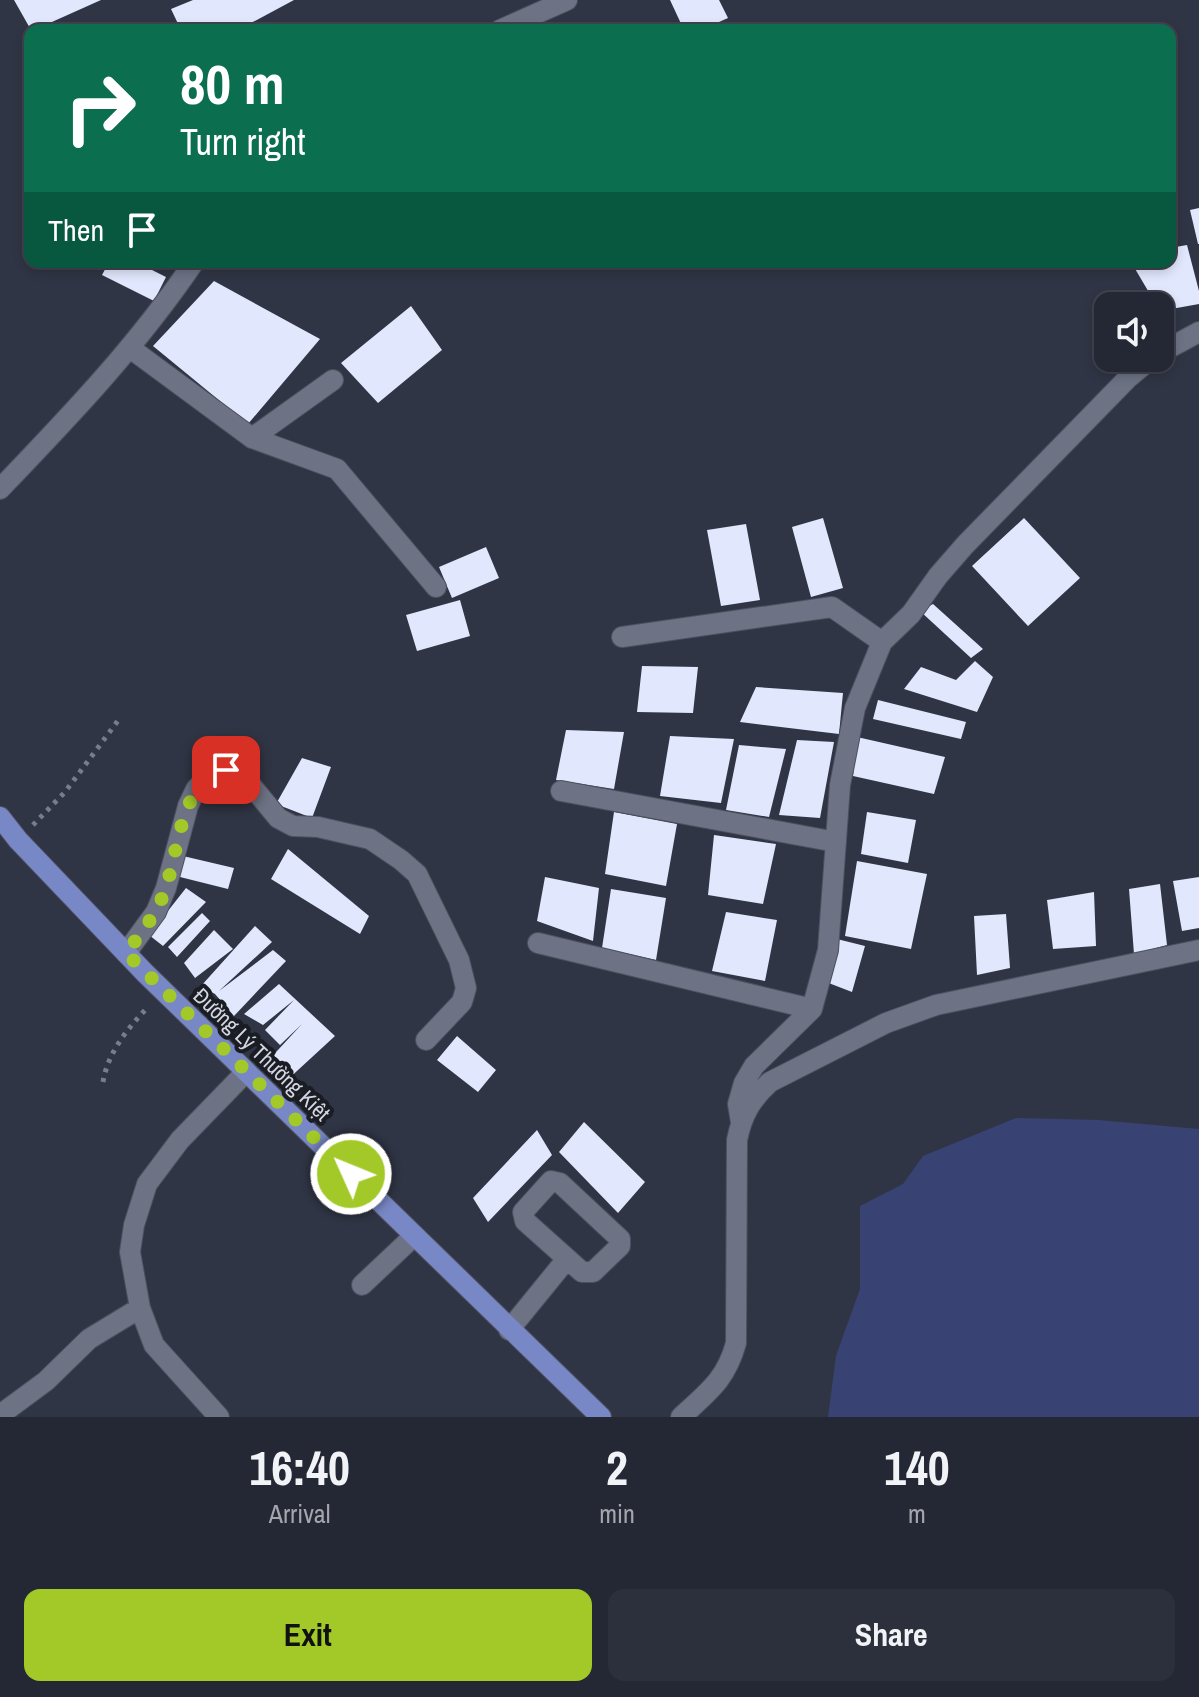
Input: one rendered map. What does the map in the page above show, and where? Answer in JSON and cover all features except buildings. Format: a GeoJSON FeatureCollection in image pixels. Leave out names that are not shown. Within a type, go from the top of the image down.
{"type":"FeatureCollection","features":[{"type":"Feature","properties":{"kind":"main road","name":"Đường Lý Thường Kiệt"},"geometry":{"type":"LineString","coordinates":[[0,817],[18,840],[163,991],[601,1417]]}},
{"type":"Feature","properties":{"kind":"street"},"geometry":{"type":"LineString","coordinates":[[513,24],[567,0]]}},
{"type":"Feature","properties":{"kind":"street"},"geometry":{"type":"LineString","coordinates":[[0,489],[91,394],[156,317],[190,268]]}},
{"type":"Feature","properties":{"kind":"street"},"geometry":{"type":"LineString","coordinates":[[1174,345],[1199,332]]}},
{"type":"Feature","properties":{"kind":"street"},"geometry":{"type":"LineString","coordinates":[[130,348],[252,438],[337,469],[436,587]]}},
{"type":"Feature","properties":{"kind":"street"},"geometry":{"type":"LineString","coordinates":[[741,1122],[738,1104],[744,1083],[754,1066],[812,1009],[828,950],[840,785],[855,708],[882,642],[911,614],[965,545],[1135,372]]}},
{"type":"Feature","properties":{"kind":"street"},"geometry":{"type":"LineString","coordinates":[[252,438],[333,380]]}},
{"type":"Feature","properties":{"kind":"street"},"geometry":{"type":"LineString","coordinates":[[622,637],[832,607],[882,642]]}},
{"type":"Feature","properties":{"kind":"street"},"geometry":{"type":"LineString","coordinates":[[126,953],[156,912],[196,789],[211,773],[226,770],[245,778],[278,818],[293,826],[318,827],[370,839],[417,874],[459,960],[466,988],[462,1002],[426,1040]]}},
{"type":"Feature","properties":{"kind":"street"},"geometry":{"type":"LineString","coordinates":[[561,791],[836,842]]}},
{"type":"Feature","properties":{"kind":"street"},"geometry":{"type":"LineString","coordinates":[[538,943],[812,1009]]}},
{"type":"Feature","properties":{"kind":"street"},"geometry":{"type":"LineString","coordinates":[[681,1417],[718,1384],[730,1364],[736,1343],[737,1140],[741,1122],[757,1093],[770,1082],[886,1023],[964,998],[1199,950]]}},
{"type":"Feature","properties":{"kind":"street"},"geometry":{"type":"LineString","coordinates":[[219,1417],[154,1345],[140,1308],[130,1252],[134,1225],[147,1184],[180,1140],[246,1072]]}},
{"type":"Feature","properties":{"kind":"street"},"geometry":{"type":"LineString","coordinates":[[551,1181],[560,1183],[620,1239],[620,1246],[593,1272],[582,1272],[566,1260],[525,1221],[523,1212],[551,1181]]}},
{"type":"Feature","properties":{"kind":"street"},"geometry":{"type":"LineString","coordinates":[[362,1285],[414,1236]]}},
{"type":"Feature","properties":{"kind":"street"},"geometry":{"type":"LineString","coordinates":[[509,1330],[566,1260]]}},
{"type":"Feature","properties":{"kind":"street"},"geometry":{"type":"LineString","coordinates":[[0,1415],[59,1370],[89,1339],[140,1308]]}},
{"type":"Feature","properties":{"kind":"path"},"geometry":{"type":"LineString","coordinates":[[18,840],[65,792],[120,718]]}},
{"type":"Feature","properties":{"kind":"path"},"geometry":{"type":"LineString","coordinates":[[103,1082],[111,1053],[137,1018],[163,991]]}},
{"type":"Feature","properties":{"kind":"shaded area"},"geometry":{"type":"Polygon","coordinates":[[[1016,1118],[1098,1120],[1199,1129],[1199,1417],[828,1417],[836,1356],[860,1289],[860,1206],[903,1184],[923,1156],[1016,1118]]]}},
{"type":"Feature","properties":{"kind":"route"},"geometry":{"type":"LineString","coordinates":[[226,770],[211,773],[196,789],[156,912],[126,953],[351,1174]]}}]}
